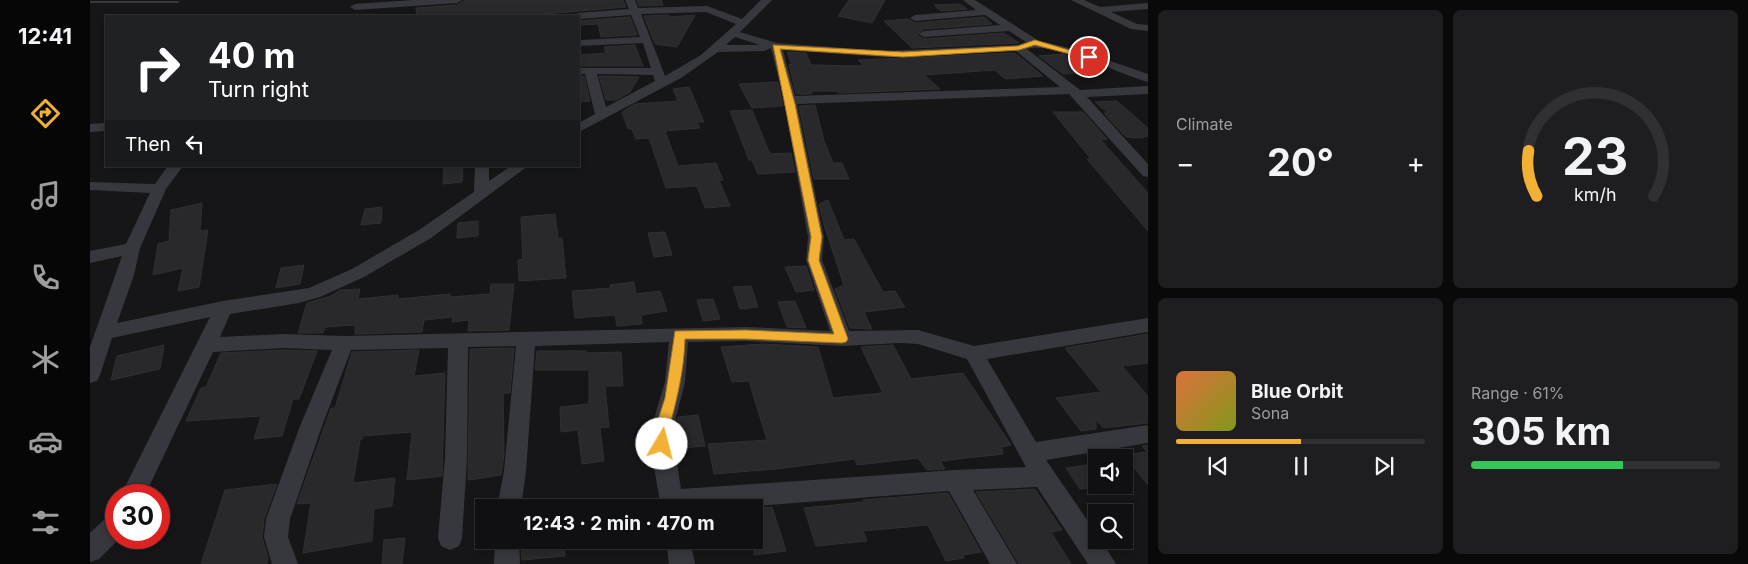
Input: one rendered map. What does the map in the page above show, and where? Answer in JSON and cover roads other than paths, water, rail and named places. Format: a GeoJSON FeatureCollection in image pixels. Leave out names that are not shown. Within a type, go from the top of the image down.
{"type":"FeatureCollection","features":[{"type":"Feature","properties":{"kind":"street"},"geometry":{"type":"LineString","coordinates":[[355,6],[457,0]]}},
{"type":"Feature","properties":{"kind":"street"},"geometry":{"type":"LineString","coordinates":[[602,115],[584,71],[659,77],[689,70],[767,0]]}},
{"type":"Feature","properties":{"kind":"street"},"geometry":{"type":"LineString","coordinates":[[968,0],[1035,43],[1074,52],[1148,78]]}},
{"type":"Feature","properties":{"kind":"street"},"geometry":{"type":"LineString","coordinates":[[1076,0],[1135,27],[1148,28]]}},
{"type":"Feature","properties":{"kind":"street"},"geometry":{"type":"LineString","coordinates":[[1100,10],[1148,6]]}},
{"type":"Feature","properties":{"kind":"street"},"geometry":{"type":"LineString","coordinates":[[580,16],[633,8],[707,9],[742,23]]}},
{"type":"Feature","properties":{"kind":"street"},"geometry":{"type":"LineString","coordinates":[[633,8],[647,40],[659,77]]}},
{"type":"Feature","properties":{"kind":"street"},"geometry":{"type":"LineString","coordinates":[[915,18],[987,12]]}},
{"type":"Feature","properties":{"kind":"street"},"geometry":{"type":"LineString","coordinates":[[924,34],[1009,28]]}},
{"type":"Feature","properties":{"kind":"street"},"geometry":{"type":"LineString","coordinates":[[732,33],[776,47]]}},
{"type":"Feature","properties":{"kind":"street"},"geometry":{"type":"LineString","coordinates":[[580,44],[647,40]]}},
{"type":"Feature","properties":{"kind":"street"},"geometry":{"type":"LineString","coordinates":[[714,49],[776,47],[903,55],[1019,48],[1035,43]]}},
{"type":"Feature","properties":{"kind":"street"},"geometry":{"type":"LineString","coordinates":[[776,47],[790,100],[816,237],[814,260],[842,339]]}},
{"type":"Feature","properties":{"kind":"street"},"geometry":{"type":"LineString","coordinates":[[1019,48],[1075,92],[1148,173]]}},
{"type":"Feature","properties":{"kind":"street"},"geometry":{"type":"LineString","coordinates":[[580,127],[659,77]]}},
{"type":"Feature","properties":{"kind":"street"},"geometry":{"type":"LineString","coordinates":[[790,100],[1134,92],[1148,90]]}},
{"type":"Feature","properties":{"kind":"street"},"geometry":{"type":"LineString","coordinates":[[1134,92],[1148,102]]}},
{"type":"Feature","properties":{"kind":"street"},"geometry":{"type":"LineString","coordinates":[[90,128],[105,127]]}},
{"type":"Feature","properties":{"kind":"street"},"geometry":{"type":"LineString","coordinates":[[90,375],[132,248],[159,189],[175,167]]}},
{"type":"Feature","properties":{"kind":"street"},"geometry":{"type":"LineString","coordinates":[[482,167],[482,194]]}},
{"type":"Feature","properties":{"kind":"street"},"geometry":{"type":"LineString","coordinates":[[105,333],[223,308],[299,297],[314,293],[385,258],[425,234],[520,167]]}},
{"type":"Feature","properties":{"kind":"street"},"geometry":{"type":"LineString","coordinates":[[90,186],[159,189]]}},
{"type":"Feature","properties":{"kind":"street"},"geometry":{"type":"LineString","coordinates":[[90,257],[132,248]]}},
{"type":"Feature","properties":{"kind":"street"},"geometry":{"type":"LineString","coordinates":[[139,484],[223,308]]}},
{"type":"Feature","properties":{"kind":"street"},"geometry":{"type":"LineString","coordinates":[[207,345],[284,341],[344,344],[746,334],[842,339],[918,337],[974,354],[1148,325]]}},
{"type":"Feature","properties":{"kind":"street"},"geometry":{"type":"LineString","coordinates":[[671,499],[663,455],[662,432],[676,375],[679,335]]}},
{"type":"Feature","properties":{"kind":"street"},"geometry":{"type":"LineString","coordinates":[[511,499],[526,339]]}},
{"type":"Feature","properties":{"kind":"street"},"geometry":{"type":"LineString","coordinates":[[450,538],[456,458],[458,341]]}},
{"type":"Feature","properties":{"kind":"street"},"geometry":{"type":"LineString","coordinates":[[285,564],[276,537],[278,519],[311,426],[344,344]]}},
{"type":"Feature","properties":{"kind":"street"},"geometry":{"type":"LineString","coordinates":[[974,354],[1043,476],[1103,564]]}},
{"type":"Feature","properties":{"kind":"street"},"geometry":{"type":"LineString","coordinates":[[1030,453],[1148,434]]}},
{"type":"Feature","properties":{"kind":"street"},"geometry":{"type":"LineString","coordinates":[[731,499],[955,480],[1043,476]]}},
{"type":"Feature","properties":{"kind":"street"},"geometry":{"type":"LineString","coordinates":[[955,480],[1004,564]]}},
{"type":"Feature","properties":{"kind":"street"},"geometry":{"type":"LineString","coordinates":[[90,550],[105,536]]}},
{"type":"Feature","properties":{"kind":"street"},"geometry":{"type":"LineString","coordinates":[[506,564],[507,549]]}},
{"type":"Feature","properties":{"kind":"street"},"geometry":{"type":"LineString","coordinates":[[680,549],[682,564]]}},
{"type":"Feature","properties":{"kind":"lane"},"geometry":{"type":"LineString","coordinates":[[90,2],[178,2]]}}]}
